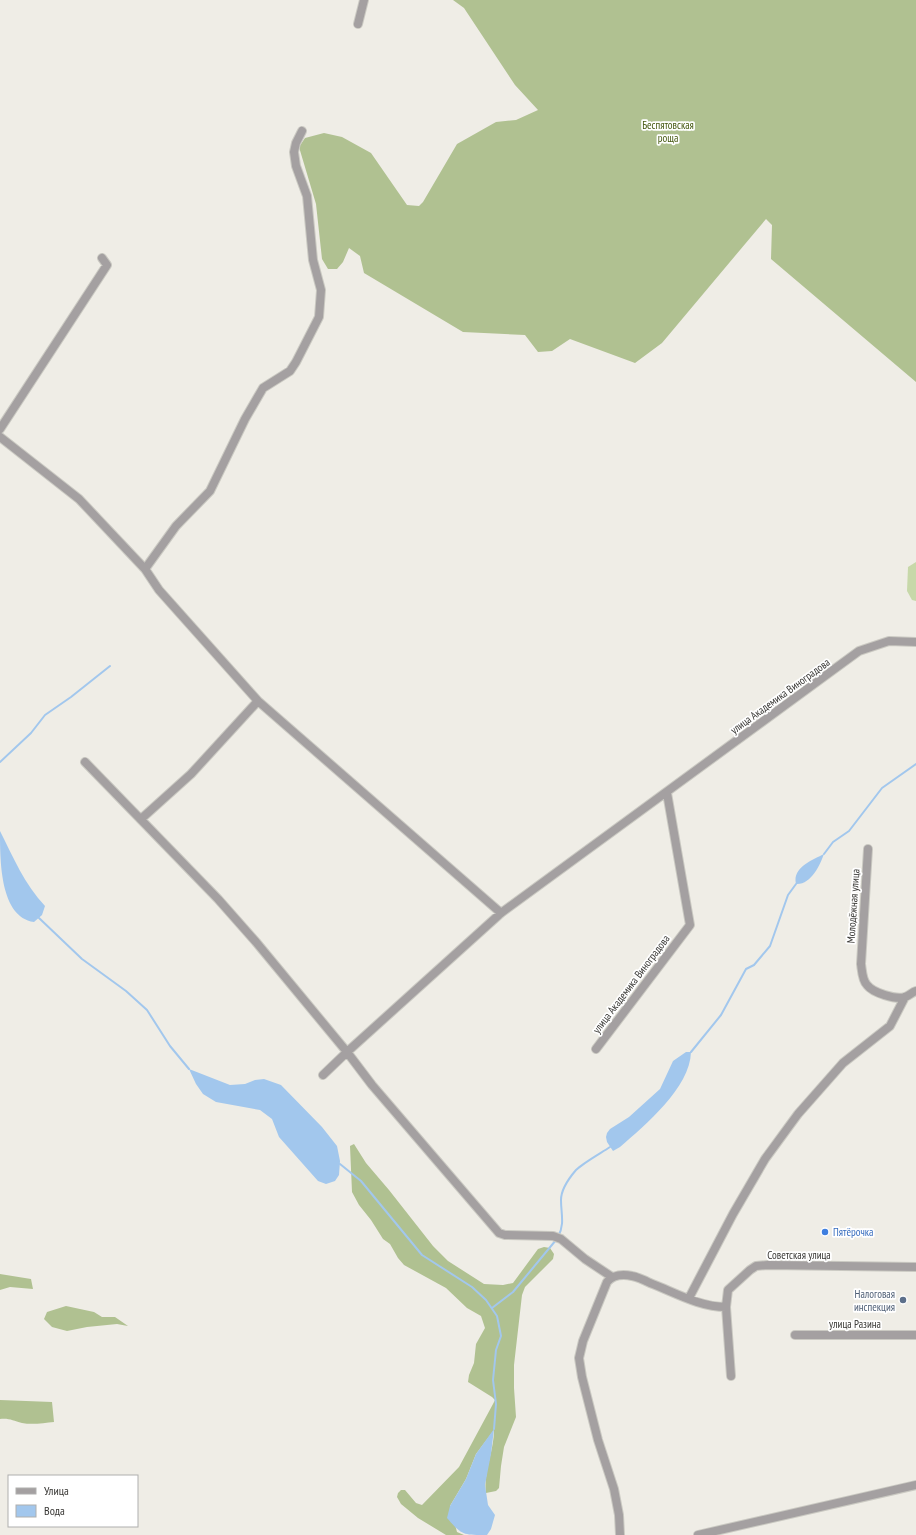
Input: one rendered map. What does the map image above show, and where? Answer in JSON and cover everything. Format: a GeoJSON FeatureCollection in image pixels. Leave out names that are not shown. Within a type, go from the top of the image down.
{"type":"FeatureCollection","features":[{"type":"Feature","properties":{"kind":"street"},"geometry":{"type":"LineString","coordinates":[[358,24],[364,0]]}},
{"type":"Feature","properties":{"kind":"street"},"geometry":{"type":"LineString","coordinates":[[145,569],[176,526],[210,491],[244,418],[263,388],[290,371],[319,317],[321,290],[313,260],[307,196],[296,166],[294,152],[296,143],[302,131]]}},
{"type":"Feature","properties":{"kind":"street"},"geometry":{"type":"LineString","coordinates":[[0,429],[107,265],[102,258]]}},
{"type":"Feature","properties":{"kind":"street"},"geometry":{"type":"LineString","coordinates":[[0,437],[79,499],[145,569],[159,590],[258,701],[502,913]]}},
{"type":"Feature","properties":{"kind":"street","name":"улица Академика Виноградова"},"geometry":{"type":"LineString","coordinates":[[323,1075],[502,913],[859,651],[889,642],[916,642]]}},
{"type":"Feature","properties":{"kind":"street"},"geometry":{"type":"LineString","coordinates":[[141,819],[191,774],[258,701]]}},
{"type":"Feature","properties":{"kind":"street"},"geometry":{"type":"LineString","coordinates":[[85,762],[218,899],[256,942],[347,1052],[377,1091],[499,1233],[505,1235],[553,1236],[561,1239],[585,1259],[612,1277]]}},
{"type":"Feature","properties":{"kind":"street","name":"улица Академика Виноградова"},"geometry":{"type":"LineString","coordinates":[[596,1049],[690,925],[667,793]]}},
{"type":"Feature","properties":{"kind":"street","name":"Молодёжная улица"},"geometry":{"type":"LineString","coordinates":[[868,849],[861,964],[862,975],[867,985],[882,994],[897,998],[906,997]]}},
{"type":"Feature","properties":{"kind":"street"},"geometry":{"type":"LineString","coordinates":[[689,1298],[733,1214],[765,1159],[798,1114],[843,1064],[890,1026],[906,997],[916,991]]}},
{"type":"Feature","properties":{"kind":"street","name":"Советская улица"},"geometry":{"type":"LineString","coordinates":[[732,1376],[726,1307],[728,1290],[756,1266],[916,1267]]}},
{"type":"Feature","properties":{"kind":"street"},"geometry":{"type":"LineString","coordinates":[[620,1535],[620,1515],[614,1489],[598,1440],[582,1377],[580,1358],[583,1341],[607,1282],[612,1277],[633,1276],[715,1307],[726,1307]]}},
{"type":"Feature","properties":{"kind":"street","name":"улица Разина"},"geometry":{"type":"LineString","coordinates":[[795,1335],[916,1335]]}},
{"type":"Feature","properties":{"kind":"street"},"geometry":{"type":"LineString","coordinates":[[698,1535],[916,1485]]}},
{"type":"Feature","properties":{"kind":"green space","name":"Беспятовская роща"},"geometry":{"type":"Polygon","coordinates":[[[453,0],[916,0],[916,382],[771,259],[772,225],[766,219],[662,343],[635,363],[570,339],[552,351],[538,352],[525,335],[463,332],[364,273],[360,256],[349,248],[343,262],[337,269],[328,269],[322,259],[316,204],[299,147],[305,138],[324,133],[342,137],[371,153],[407,205],[419,206],[423,202],[457,144],[496,122],[516,120],[538,110],[515,85],[464,8],[453,0]]]}},
{"type":"Feature","properties":{"kind":"green space"},"geometry":{"type":"Polygon","coordinates":[[[916,562],[916,601],[912,600],[907,591],[908,567],[916,562]]]}},
{"type":"Feature","properties":{"kind":"green space"},"geometry":{"type":"Polygon","coordinates":[[[354,1144],[366,1163],[433,1246],[448,1261],[484,1284],[503,1285],[513,1283],[538,1249],[544,1247],[550,1248],[554,1254],[553,1259],[525,1287],[522,1295],[514,1365],[516,1417],[504,1447],[499,1488],[496,1491],[486,1493],[485,1485],[494,1438],[494,1430],[476,1454],[466,1479],[450,1506],[457,1532],[464,1535],[446,1535],[418,1518],[401,1504],[397,1497],[401,1490],[405,1490],[416,1503],[422,1505],[459,1467],[493,1404],[495,1400],[492,1397],[468,1382],[474,1363],[476,1344],[485,1328],[481,1316],[467,1308],[446,1288],[404,1265],[390,1244],[383,1239],[359,1205],[352,1192],[350,1146],[354,1144]]]}},
{"type":"Feature","properties":{"kind":"green space"},"geometry":{"type":"Polygon","coordinates":[[[0,1274],[31,1279],[33,1289],[10,1287],[0,1290],[0,1274]]]}},
{"type":"Feature","properties":{"kind":"green space"},"geometry":{"type":"Polygon","coordinates":[[[66,1306],[94,1312],[102,1317],[115,1317],[128,1326],[117,1324],[67,1331],[52,1327],[44,1319],[47,1312],[66,1306]]]}},
{"type":"Feature","properties":{"kind":"green space"},"geometry":{"type":"Polygon","coordinates":[[[0,1400],[52,1402],[54,1422],[30,1424],[9,1419],[0,1419],[0,1400]]]}},
{"type":"Feature","properties":{"kind":"water"},"geometry":{"type":"Polygon","coordinates":[[[0,831],[25,880],[45,906],[42,915],[34,922],[23,918],[14,910],[8,899],[2,872],[0,831]]]}},
{"type":"Feature","properties":{"kind":"water"},"geometry":{"type":"Polygon","coordinates":[[[824,854],[814,874],[806,881],[796,884],[797,873],[800,869],[804,865],[824,854]]]}},
{"type":"Feature","properties":{"kind":"water"},"geometry":{"type":"Polygon","coordinates":[[[686,1052],[691,1052],[689,1066],[675,1092],[642,1128],[620,1147],[613,1151],[607,1142],[607,1133],[610,1129],[629,1117],[660,1089],[673,1061],[686,1052]]]}},
{"type":"Feature","properties":{"kind":"water"},"geometry":{"type":"Polygon","coordinates":[[[189,1069],[230,1085],[245,1084],[255,1080],[264,1079],[281,1085],[322,1127],[337,1146],[340,1161],[339,1175],[335,1181],[326,1184],[318,1181],[279,1137],[272,1119],[260,1110],[216,1102],[203,1094],[196,1084],[189,1069]]]}},
{"type":"Feature","properties":{"kind":"water"},"geometry":{"type":"Polygon","coordinates":[[[494,1429],[485,1485],[488,1505],[495,1515],[491,1529],[487,1535],[472,1535],[463,1533],[447,1518],[450,1506],[466,1479],[476,1454],[494,1429]]]}},
{"type":"Feature","properties":{"kind":"waterway"},"geometry":{"type":"LineString","coordinates":[[0,762],[31,733],[45,715],[71,697],[110,666]]}},
{"type":"Feature","properties":{"kind":"waterway"},"geometry":{"type":"LineString","coordinates":[[824,854],[833,842],[849,831],[882,788],[916,764]]}},
{"type":"Feature","properties":{"kind":"waterway"},"geometry":{"type":"LineString","coordinates":[[691,1052],[721,1015],[746,969],[754,965],[770,946],[788,895],[796,884]]}},
{"type":"Feature","properties":{"kind":"waterway"},"geometry":{"type":"LineString","coordinates":[[39,918],[82,959],[126,991],[147,1010],[170,1046],[189,1069]]}},
{"type":"Feature","properties":{"kind":"waterway"},"geometry":{"type":"LineString","coordinates":[[558,1237],[562,1223],[561,1196],[566,1184],[579,1167],[610,1147]]}},
{"type":"Feature","properties":{"kind":"waterway"},"geometry":{"type":"LineString","coordinates":[[340,1164],[361,1181],[422,1255],[472,1287],[486,1300],[497,1316],[501,1336],[496,1350],[493,1380],[496,1404],[494,1429]]}},
{"type":"Feature","properties":{"kind":"waterway"},"geometry":{"type":"LineString","coordinates":[[492,1308],[513,1292],[556,1240]]}},
{"type":"Feature","properties":{"kind":"place","name":"Пятёрочка"},"geometry":{"type":"Point","coordinates":[825,1232]}},
{"type":"Feature","properties":{"kind":"place","name":"Налоговая инспекция"},"geometry":{"type":"Point","coordinates":[903,1300]}}]}
